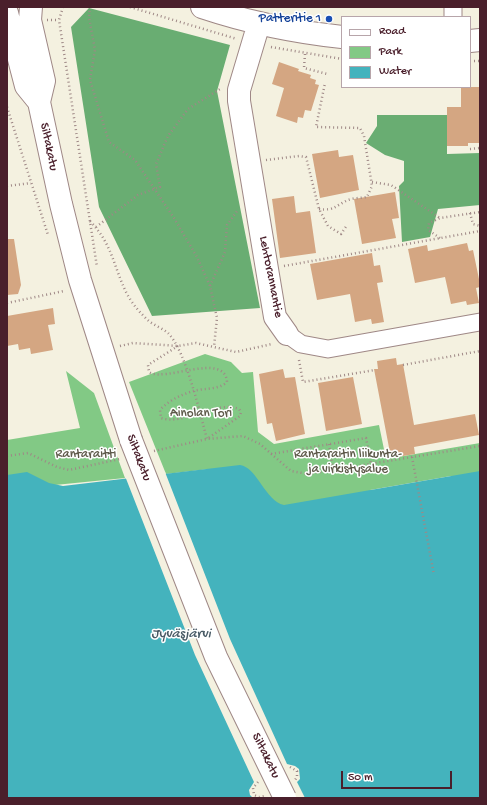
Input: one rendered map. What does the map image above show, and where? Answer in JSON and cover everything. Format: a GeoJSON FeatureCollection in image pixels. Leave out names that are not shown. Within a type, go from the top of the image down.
{"type":"FeatureCollection","features":[{"type":"Feature","properties":{"kind":"main road","name":"Siltakatu"},"geometry":{"type":"LineString","coordinates":[[31,7],[30,20],[44,82],[39,102],[61,204],[80,280],[127,449],[276,796]]}},
{"type":"Feature","properties":{"kind":"main road"},"geometry":{"type":"LineString","coordinates":[[202,7],[259,23],[300,32],[341,37]]}},
{"type":"Feature","properties":{"kind":"main road","name":"Siltakatu"},"geometry":{"type":"LineString","coordinates":[[7,13],[26,86],[39,102]]}},
{"type":"Feature","properties":{"kind":"main road","name":"Lehtorannantie"},"geometry":{"type":"LineString","coordinates":[[259,23],[239,90],[239,101],[275,317],[287,334]]}},
{"type":"Feature","properties":{"kind":"street","name":"Lehtorannantie"},"geometry":{"type":"LineString","coordinates":[[287,334],[301,344],[328,348],[480,322]]}},
{"type":"Feature","properties":{"kind":"path"},"geometry":{"type":"LineString","coordinates":[[63,7],[59,20],[97,268]]}},
{"type":"Feature","properties":{"kind":"path"},"geometry":{"type":"LineString","coordinates":[[90,7],[89,17],[95,50],[90,80],[109,142],[135,160],[153,190],[174,218],[197,257],[210,286],[218,318],[214,347]]}},
{"type":"Feature","properties":{"kind":"path"},"geometry":{"type":"LineString","coordinates":[[305,54],[304,68],[327,74]]}},
{"type":"Feature","properties":{"kind":"path"},"geometry":{"type":"LineString","coordinates":[[318,209],[327,210],[337,207],[348,200],[367,197],[372,186],[364,136],[360,128],[316,127],[325,83]]}},
{"type":"Feature","properties":{"kind":"path"},"geometry":{"type":"LineString","coordinates":[[96,227],[138,195],[160,187],[156,164],[168,136],[188,109],[224,87]]}},
{"type":"Feature","properties":{"kind":"path"},"geometry":{"type":"LineString","coordinates":[[470,149],[480,148]]}},
{"type":"Feature","properties":{"kind":"path"},"geometry":{"type":"LineString","coordinates":[[260,161],[298,156],[306,157],[318,209],[328,226],[341,234],[347,225]]}},
{"type":"Feature","properties":{"kind":"path"},"geometry":{"type":"LineString","coordinates":[[372,182],[391,185],[440,218]]}},
{"type":"Feature","properties":{"kind":"path"},"geometry":{"type":"LineString","coordinates":[[7,186],[31,183]]}},
{"type":"Feature","properties":{"kind":"path"},"geometry":{"type":"LineString","coordinates":[[210,286],[225,252],[227,225],[237,211]]}},
{"type":"Feature","properties":{"kind":"path"},"geometry":{"type":"LineString","coordinates":[[441,238],[428,230],[429,223],[440,218],[480,212]]}},
{"type":"Feature","properties":{"kind":"path"},"geometry":{"type":"LineString","coordinates":[[470,213],[473,224],[480,226]]}},
{"type":"Feature","properties":{"kind":"path"},"geometry":{"type":"LineString","coordinates":[[90,221],[109,246],[122,282],[137,309],[151,322],[168,333],[178,346],[194,391],[207,439]]}},
{"type":"Feature","properties":{"kind":"path"},"geometry":{"type":"LineString","coordinates":[[276,267],[480,231]]}},
{"type":"Feature","properties":{"kind":"path"},"geometry":{"type":"LineString","coordinates":[[7,303],[67,290]]}},
{"type":"Feature","properties":{"kind":"path"},"geometry":{"type":"LineString","coordinates":[[178,346],[151,363],[147,368],[149,372],[156,375],[199,368],[210,368],[221,372],[227,380],[226,384],[222,386],[194,391],[167,402],[160,410],[161,418],[169,420],[200,412],[229,407],[239,409],[242,414],[207,439]]}},
{"type":"Feature","properties":{"kind":"path"},"geometry":{"type":"LineString","coordinates":[[403,365],[480,351]]}},
{"type":"Feature","properties":{"kind":"path"},"geometry":{"type":"LineString","coordinates":[[298,355],[303,382],[375,370]]}},
{"type":"Feature","properties":{"kind":"path"},"geometry":{"type":"LineString","coordinates":[[153,451],[207,439],[243,436],[260,444],[291,471],[308,474],[480,446]]}},
{"type":"Feature","properties":{"kind":"path"},"geometry":{"type":"LineString","coordinates":[[271,454],[366,438],[371,464]]}},
{"type":"Feature","properties":{"kind":"path"},"geometry":{"type":"LineString","coordinates":[[329,444],[333,470]]}},
{"type":"Feature","properties":{"kind":"path"},"geometry":{"type":"LineString","coordinates":[[7,456],[28,453],[57,467],[69,470],[127,449]]}},
{"type":"Feature","properties":{"kind":"path"},"geometry":{"type":"LineString","coordinates":[[412,458],[434,574]]}},
{"type":"Feature","properties":{"kind":"path"},"geometry":{"type":"LineString","coordinates":[[260,781],[253,788],[254,795],[262,797],[276,796]]}},
{"type":"Feature","properties":{"kind":"green space"},"geometry":{"type":"Polygon","coordinates":[[[89,8],[230,45],[217,91],[260,308],[152,316],[99,207],[71,27],[89,8]]]}},
{"type":"Feature","properties":{"kind":"green space"},"geometry":{"type":"Polygon","coordinates":[[[377,115],[447,115],[447,154],[480,153],[480,205],[438,209],[430,237],[402,242],[399,186],[404,181],[404,161],[385,155],[366,143],[377,126],[377,115]]]}},
{"type":"Feature","properties":{"kind":"green space"},"geometry":{"type":"Polygon","coordinates":[[[205,354],[231,362],[242,373],[253,372],[258,432],[274,444],[379,425],[386,459],[480,443],[480,519],[471,513],[451,476],[370,490],[374,525],[286,521],[209,469],[166,474],[129,382],[205,354]]]}},
{"type":"Feature","properties":{"kind":"green space","name":"Rantaraitti"},"geometry":{"type":"Polygon","coordinates":[[[66,371],[94,393],[125,478],[55,485],[7,798],[7,440],[80,428],[66,371]]]}},
{"type":"Feature","properties":{"kind":"water","name":"Jyväsjärvi"},"geometry":{"type":"Polygon","coordinates":[[[240,465],[246,467],[277,502],[284,505],[480,471],[480,798],[7,798],[7,475],[27,472],[49,483],[63,486],[240,465]]]}},
{"type":"Feature","properties":{"kind":"pier"},"geometry":{"type":"Polygon","coordinates":[[[165,472],[230,639],[287,764],[295,766],[299,769],[300,779],[297,782],[305,798],[253,798],[250,795],[249,790],[254,782],[195,655],[125,476],[165,472]]]}},
{"type":"Feature","properties":{"kind":"building"},"geometry":{"type":"Polygon","coordinates":[[[279,62],[311,75],[310,78],[316,80],[315,84],[319,85],[311,111],[305,110],[303,118],[298,117],[297,123],[276,116],[284,88],[272,84],[279,62]]]}},
{"type":"Feature","properties":{"kind":"building"},"geometry":{"type":"Polygon","coordinates":[[[480,87],[480,143],[468,143],[468,146],[447,146],[447,107],[461,107],[461,88],[480,87]]]}},
{"type":"Feature","properties":{"kind":"building"},"geometry":{"type":"Polygon","coordinates":[[[338,150],[339,157],[353,155],[359,190],[320,198],[312,154],[338,150]]]}},
{"type":"Feature","properties":{"kind":"building"},"geometry":{"type":"Polygon","coordinates":[[[395,192],[399,218],[392,219],[396,238],[362,244],[354,199],[395,192]]]}},
{"type":"Feature","properties":{"kind":"building"},"geometry":{"type":"Polygon","coordinates":[[[294,196],[296,213],[310,211],[316,253],[280,258],[272,199],[294,196]]]}},
{"type":"Feature","properties":{"kind":"building"},"geometry":{"type":"Polygon","coordinates":[[[7,239],[14,239],[21,285],[18,294],[7,295],[7,239]]]}},
{"type":"Feature","properties":{"kind":"building"},"geometry":{"type":"Polygon","coordinates":[[[467,243],[469,251],[473,250],[480,284],[480,287],[476,288],[479,303],[467,305],[466,301],[451,304],[445,277],[415,283],[408,249],[427,245],[428,251],[467,243]]]}},
{"type":"Feature","properties":{"kind":"building"},"geometry":{"type":"Polygon","coordinates":[[[372,253],[374,266],[380,265],[383,282],[377,283],[384,322],[372,324],[371,319],[355,322],[350,294],[317,300],[310,264],[372,253]]]}},
{"type":"Feature","properties":{"kind":"building"},"geometry":{"type":"Polygon","coordinates":[[[53,308],[55,324],[48,325],[53,350],[31,354],[30,348],[19,350],[18,344],[7,346],[7,316],[53,308]]]}},
{"type":"Feature","properties":{"kind":"building"},"geometry":{"type":"Polygon","coordinates":[[[396,358],[397,365],[403,364],[414,425],[475,414],[479,435],[414,447],[415,454],[391,458],[374,369],[378,369],[377,361],[396,358]]]}},
{"type":"Feature","properties":{"kind":"building"},"geometry":{"type":"Polygon","coordinates":[[[283,369],[285,378],[295,377],[305,434],[276,441],[272,423],[267,424],[259,374],[283,369]]]}},
{"type":"Feature","properties":{"kind":"building"},"geometry":{"type":"Polygon","coordinates":[[[353,377],[362,424],[326,431],[318,383],[353,377]]]}},
{"type":"Feature","properties":{"kind":"place","name":"Patteritie 1"},"geometry":{"type":"Point","coordinates":[329,19]}},
{"type":"Feature","properties":{"kind":"park label","name":"Ainolan Tori"},"geometry":{"type":"Point","coordinates":[201,414]}},
{"type":"Feature","properties":{"kind":"park label","name":"Rantaraitin liikunta- ja virkistysalue"},"geometry":{"type":"Point","coordinates":[348,462]}}]}
